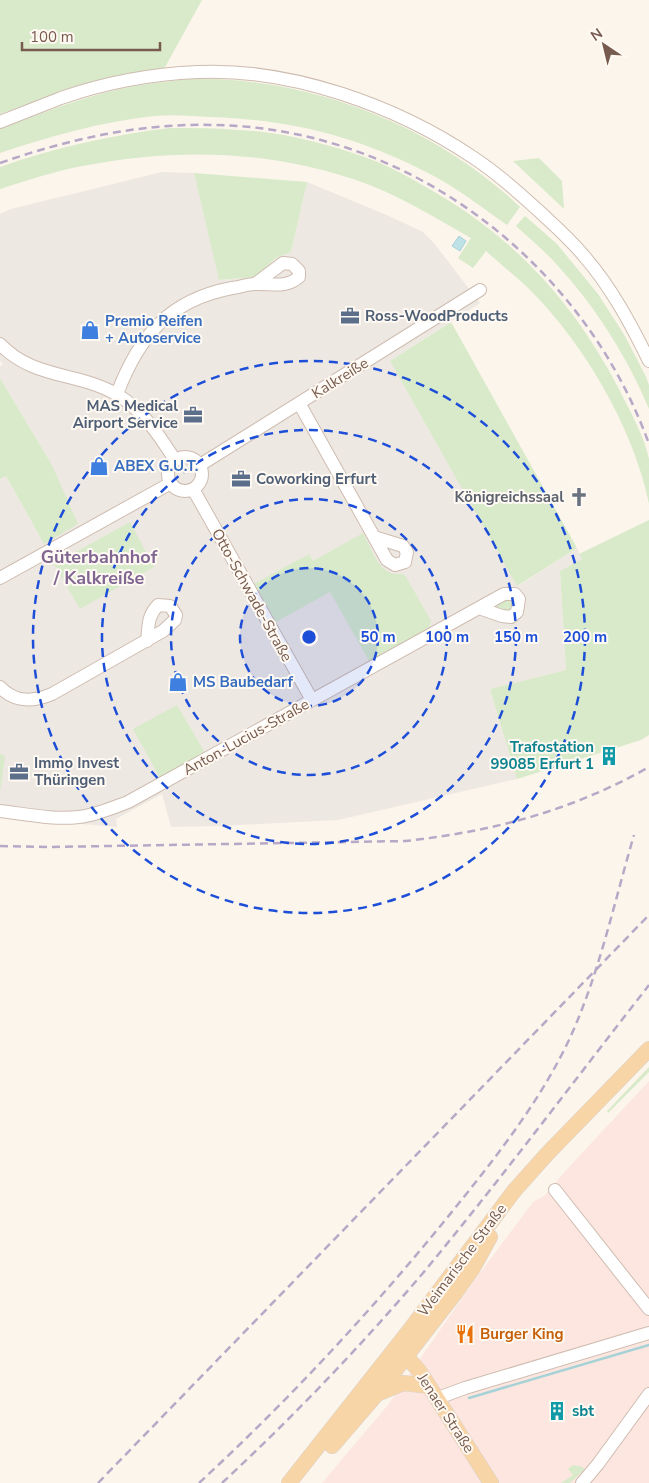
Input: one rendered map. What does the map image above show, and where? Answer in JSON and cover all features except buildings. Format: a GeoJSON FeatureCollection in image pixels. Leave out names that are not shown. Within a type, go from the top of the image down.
{"type":"FeatureCollection","features":[{"type":"Feature","properties":{"kind":"main road","name":"Weimarische Straße"},"geometry":{"type":"LineString","coordinates":[[300,1483],[376,1394],[401,1352],[514,1191],[547,1154],[649,1049]]}},
{"type":"Feature","properties":{"kind":"main road","name":"Weimarische Straße"},"geometry":{"type":"LineString","coordinates":[[289,1483],[401,1352],[456,1292],[488,1239],[518,1200],[649,1061]]}},
{"type":"Feature","properties":{"kind":"main road","name":"Jenaer Straße"},"geometry":{"type":"LineString","coordinates":[[401,1352],[417,1367],[491,1483]]}},
{"type":"Feature","properties":{"kind":"main road"},"geometry":{"type":"LineString","coordinates":[[376,1394],[403,1383],[434,1392]]}},
{"type":"Feature","properties":{"kind":"street"},"geometry":{"type":"LineString","coordinates":[[0,122],[62,98],[107,84],[172,74],[225,72],[266,76],[295,81],[349,97],[437,136],[473,158],[522,196],[562,232],[584,256],[612,292],[634,329],[649,361]]}},
{"type":"Feature","properties":{"kind":"street"},"geometry":{"type":"LineString","coordinates":[[116,394],[126,368],[142,343],[166,317],[178,308],[202,296],[255,284]]}},
{"type":"Feature","properties":{"kind":"street","name":"Kalkreiße"},"geometry":{"type":"LineString","coordinates":[[200,465],[480,290]]}},
{"type":"Feature","properties":{"kind":"street"},"geometry":{"type":"LineString","coordinates":[[0,344],[25,363],[48,373],[95,385],[116,394],[147,419],[175,460]]}},
{"type":"Feature","properties":{"kind":"street"},"geometry":{"type":"LineString","coordinates":[[299,403],[374,537]]}},
{"type":"Feature","properties":{"kind":"street"},"geometry":{"type":"LineString","coordinates":[[186,457],[192,458],[200,465],[202,470],[200,481],[193,489],[178,489],[171,483],[168,473],[175,460],[186,457]]}},
{"type":"Feature","properties":{"kind":"street"},"geometry":{"type":"LineString","coordinates":[[0,578],[171,483]]}},
{"type":"Feature","properties":{"kind":"street","name":"Otto-Schwade-Straße"},"geometry":{"type":"LineString","coordinates":[[193,489],[312,700]]}},
{"type":"Feature","properties":{"kind":"street","name":"Anton-Lucius-Straße"},"geometry":{"type":"LineString","coordinates":[[0,811],[79,817],[104,812],[128,802],[479,608]]}},
{"type":"Feature","properties":{"kind":"street"},"geometry":{"type":"LineString","coordinates":[[0,688],[15,698],[24,700],[42,698],[147,641]]}},
{"type":"Feature","properties":{"kind":"street"},"geometry":{"type":"LineString","coordinates":[[555,1190],[649,1309]]}},
{"type":"Feature","properties":{"kind":"street"},"geometry":{"type":"LineString","coordinates":[[434,1392],[465,1388],[649,1334]]}},
{"type":"Feature","properties":{"kind":"street"},"geometry":{"type":"LineString","coordinates":[[582,1483],[649,1394]]}},
{"type":"Feature","properties":{"kind":"shaded area"},"geometry":{"type":"Polygon","coordinates":[[[162,172],[194,173],[220,280],[255,277],[276,258],[291,252],[307,182],[423,232],[434,243],[480,303],[390,361],[518,586],[577,548],[582,559],[560,571],[566,670],[490,689],[517,779],[338,820],[171,827],[162,794],[116,819],[117,827],[0,817],[0,479],[6,476],[44,544],[52,465],[0,378],[0,366],[3,364],[0,361],[0,214],[11,209],[162,172]]]}},
{"type":"Feature","properties":{"kind":"shaded area"},"geometry":{"type":"Polygon","coordinates":[[[649,1081],[649,1483],[322,1483],[388,1405],[474,1281],[533,1202],[544,1196],[649,1081]]]}},
{"type":"Feature","properties":{"kind":"green space"},"geometry":{"type":"Polygon","coordinates":[[[0,0],[202,0],[164,69],[64,92],[0,114],[0,0]]]}},
{"type":"Feature","properties":{"kind":"green space"},"geometry":{"type":"Polygon","coordinates":[[[188,79],[233,80],[278,86],[323,96],[366,111],[408,129],[448,152],[485,178],[520,207],[507,225],[458,191],[402,160],[323,132],[269,122],[175,115],[154,116],[76,130],[0,153],[0,129],[89,97],[137,86],[188,79]]]}},
{"type":"Feature","properties":{"kind":"green space"},"geometry":{"type":"Polygon","coordinates":[[[170,128],[213,128],[272,133],[338,148],[398,171],[456,205],[486,226],[539,274],[562,301],[603,360],[641,433],[647,450],[649,459],[649,504],[642,475],[618,416],[586,359],[567,332],[526,286],[486,251],[473,268],[458,258],[471,238],[394,196],[367,184],[299,165],[229,155],[194,154],[123,159],[88,165],[55,172],[0,189],[0,167],[42,153],[84,143],[170,128]]]}},
{"type":"Feature","properties":{"kind":"green space"},"geometry":{"type":"Polygon","coordinates":[[[539,158],[562,181],[564,209],[513,161],[539,158]]]}},
{"type":"Feature","properties":{"kind":"green space"},"geometry":{"type":"Polygon","coordinates":[[[194,173],[307,182],[291,252],[276,258],[255,277],[219,280],[194,173]]]}},
{"type":"Feature","properties":{"kind":"green space"},"geometry":{"type":"Polygon","coordinates":[[[525,216],[557,244],[598,294],[625,336],[649,385],[649,409],[621,352],[598,315],[543,250],[516,226],[525,216]]]}},
{"type":"Feature","properties":{"kind":"green space"},"geometry":{"type":"Polygon","coordinates":[[[451,322],[577,548],[517,586],[390,361],[451,322]]]}},
{"type":"Feature","properties":{"kind":"green space"},"geometry":{"type":"Polygon","coordinates":[[[0,378],[52,465],[78,524],[44,544],[6,476],[0,479],[0,378]]]}},
{"type":"Feature","properties":{"kind":"green space"},"geometry":{"type":"Polygon","coordinates":[[[649,520],[649,735],[641,740],[517,779],[490,689],[566,670],[560,571],[582,559],[579,554],[649,520]]]}},
{"type":"Feature","properties":{"kind":"green space"},"geometry":{"type":"Polygon","coordinates":[[[130,522],[154,567],[80,609],[54,564],[130,522]]]}},
{"type":"Feature","properties":{"kind":"green space"},"geometry":{"type":"Polygon","coordinates":[[[363,533],[377,560],[384,569],[391,573],[405,575],[431,621],[429,628],[369,661],[330,592],[276,622],[254,584],[309,554],[313,561],[363,533]]]}},
{"type":"Feature","properties":{"kind":"green space"},"geometry":{"type":"Polygon","coordinates":[[[503,600],[514,602],[510,612],[492,608],[491,605],[503,600]]]}},
{"type":"Feature","properties":{"kind":"green space"},"geometry":{"type":"Polygon","coordinates":[[[177,705],[205,753],[160,778],[133,729],[177,705]]]}},
{"type":"Feature","properties":{"kind":"green space"},"geometry":{"type":"Polygon","coordinates":[[[0,754],[5,756],[0,792],[0,754]]]}},
{"type":"Feature","properties":{"kind":"green space"},"geometry":{"type":"Polygon","coordinates":[[[649,1067],[649,1072],[608,1113],[607,1111],[649,1067]]]}},
{"type":"Feature","properties":{"kind":"green space"},"geometry":{"type":"Polygon","coordinates":[[[573,1465],[583,1467],[584,1470],[570,1483],[561,1483],[573,1475],[568,1469],[573,1465]]]}},
{"type":"Feature","properties":{"kind":"water"},"geometry":{"type":"Polygon","coordinates":[[[459,236],[466,241],[460,251],[452,246],[459,236]]]}},
{"type":"Feature","properties":{"kind":"waterway"},"geometry":{"type":"LineString","coordinates":[[469,1398],[649,1345]]}},
{"type":"Feature","properties":{"kind":"railway"},"geometry":{"type":"LineString","coordinates":[[0,163],[26,154],[105,134],[186,125],[214,125],[286,132],[355,151],[420,180],[480,218],[534,264],[581,318],[620,378],[649,444]]}},
{"type":"Feature","properties":{"kind":"railway"},"geometry":{"type":"LineString","coordinates":[[0,846],[50,847],[406,841],[439,837],[531,817],[590,796],[649,767]]}},
{"type":"Feature","properties":{"kind":"railway"},"geometry":{"type":"LineString","coordinates":[[199,1483],[267,1418],[364,1316],[471,1188],[531,1106],[557,1063],[580,1015],[605,939],[634,835]]}},
{"type":"Feature","properties":{"kind":"railway"},"geometry":{"type":"LineString","coordinates":[[98,1483],[649,915]]}},
{"type":"Feature","properties":{"kind":"railway"},"geometry":{"type":"LineString","coordinates":[[222,1483],[326,1381],[423,1273],[509,1166],[649,985]]}},
{"type":"Feature","properties":{"kind":"place","name":"Ross-WoodProducts"},"geometry":{"type":"Point","coordinates":[350,316]}},
{"type":"Feature","properties":{"kind":"place","name":"Premio Reifen + Autoservice"},"geometry":{"type":"Point","coordinates":[90,330]}},
{"type":"Feature","properties":{"kind":"place","name":"MAS Medical Airport Service"},"geometry":{"type":"Point","coordinates":[193,415]}},
{"type":"Feature","properties":{"kind":"place","name":"ABEX G.U.T."},"geometry":{"type":"Point","coordinates":[99,466]}},
{"type":"Feature","properties":{"kind":"place","name":"Coworking Erfurt"},"geometry":{"type":"Point","coordinates":[241,479]}},
{"type":"Feature","properties":{"kind":"place","name":"Königreichssaal"},"geometry":{"type":"Point","coordinates":[579,497]}},
{"type":"Feature","properties":{"kind":"place","name":"MS Baubedarf"},"geometry":{"type":"Point","coordinates":[178,682]}},
{"type":"Feature","properties":{"kind":"place","name":"Trafostation 99085 Erfurt 1"},"geometry":{"type":"Point","coordinates":[609,756]}},
{"type":"Feature","properties":{"kind":"place","name":"Immo Invest Thüringen"},"geometry":{"type":"Point","coordinates":[19,772]}},
{"type":"Feature","properties":{"kind":"place","name":"Burger King"},"geometry":{"type":"Point","coordinates":[465,1334]}},
{"type":"Feature","properties":{"kind":"place","name":"sbt"},"geometry":{"type":"Point","coordinates":[557,1411]}},
{"type":"Feature","properties":{"kind":"district","name":"Güterbahnhof / Kalkreiße"},"geometry":{"type":"Point","coordinates":[99,567]}}]}
